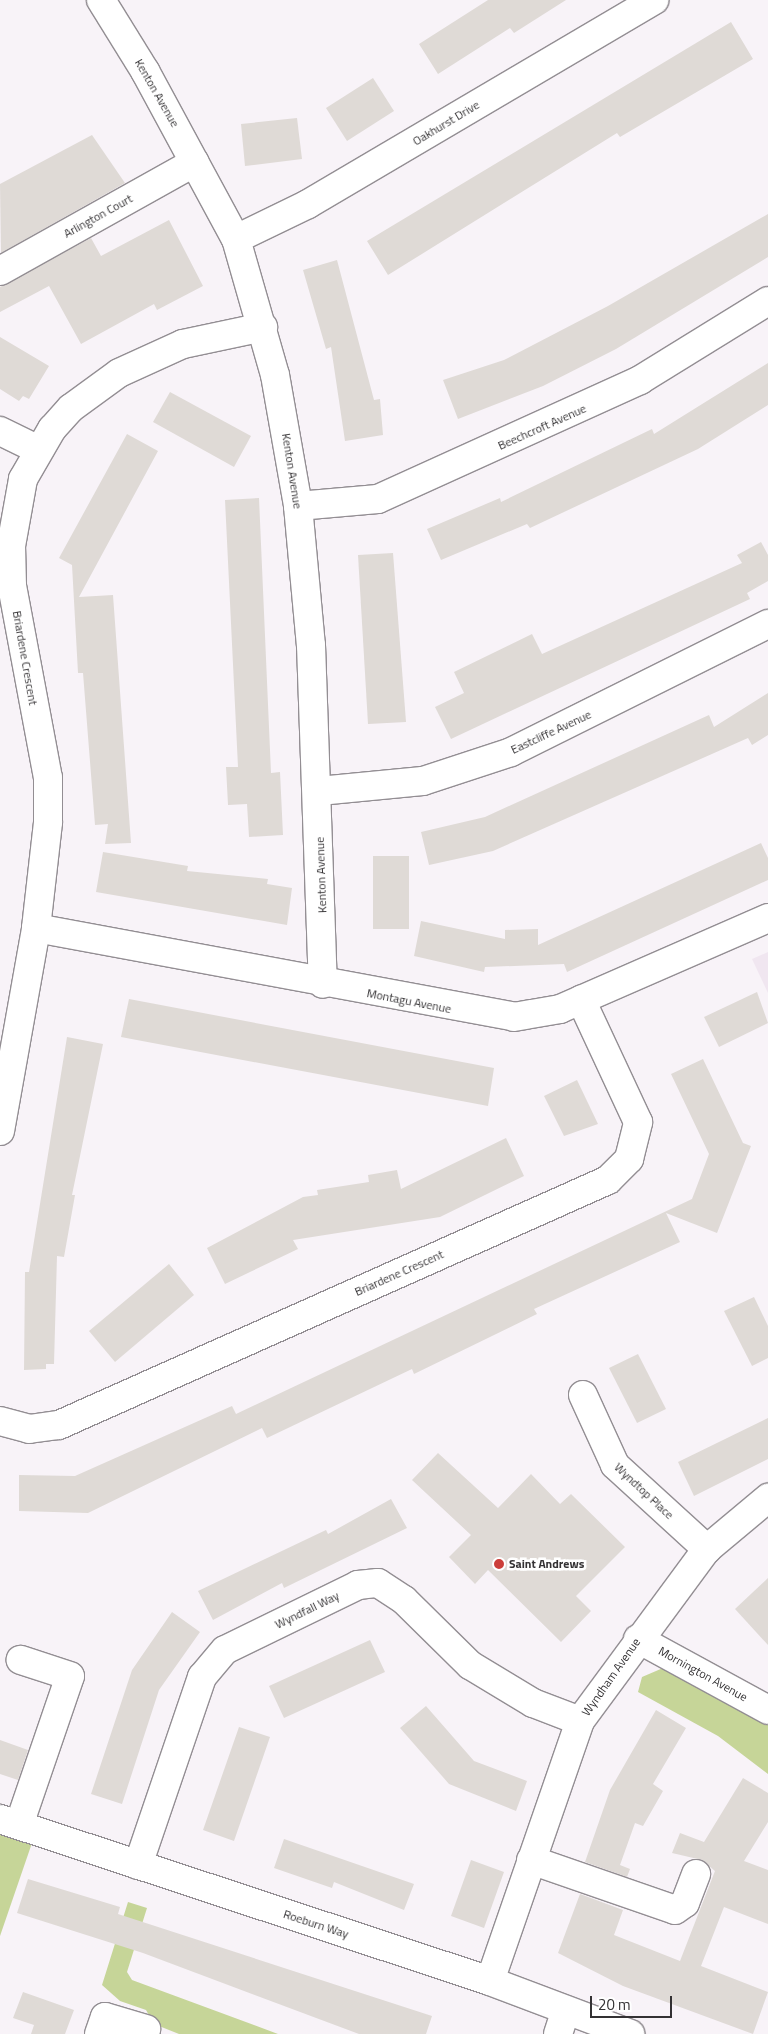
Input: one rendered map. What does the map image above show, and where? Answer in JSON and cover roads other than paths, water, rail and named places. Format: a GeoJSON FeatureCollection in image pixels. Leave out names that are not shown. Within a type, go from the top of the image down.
{"type":"FeatureCollection","features":[{"type":"Feature","properties":{"kind":"street","name":"Kenton Avenue"},"geometry":{"type":"LineString","coordinates":[[101,0],[196,162],[236,240],[263,327],[298,506],[319,791],[323,984]]}},
{"type":"Feature","properties":{"kind":"street","name":"Oakhurst Drive"},"geometry":{"type":"LineString","coordinates":[[236,240],[308,204],[654,0]]}},
{"type":"Feature","properties":{"kind":"street","name":"Arlington Court"},"geometry":{"type":"LineString","coordinates":[[0,271],[196,162]]}},
{"type":"Feature","properties":{"kind":"street","name":"Beechcroft Avenue"},"geometry":{"type":"LineString","coordinates":[[298,506],[378,499],[440,472],[640,380],[768,301]]}},
{"type":"Feature","properties":{"kind":"street","name":"Briardene Crescent"},"geometry":{"type":"LineString","coordinates":[[0,1131],[36,928],[46,847],[48,778],[12,586],[11,546],[23,479],[39,450],[71,408],[119,373],[183,344],[263,327]]}},
{"type":"Feature","properties":{"kind":"street"},"geometry":{"type":"LineString","coordinates":[[0,431],[39,450]]}},
{"type":"Feature","properties":{"kind":"street","name":"Eastcliffe Avenue"},"geometry":{"type":"LineString","coordinates":[[319,791],[423,781],[511,752],[768,624]]}},
{"type":"Feature","properties":{"kind":"street","name":"Montagu Avenue"},"geometry":{"type":"LineString","coordinates":[[36,928],[323,984],[514,1017],[538,1015],[580,1000],[768,918]]}},
{"type":"Feature","properties":{"kind":"street","name":"Briardene Crescent"},"geometry":{"type":"LineString","coordinates":[[0,1420],[29,1429],[59,1425],[620,1171],[635,1147],[638,1122],[580,1000]]}},
{"type":"Feature","properties":{"kind":"street","name":"Wyndtop Place"},"geometry":{"type":"LineString","coordinates":[[583,1395],[615,1465],[707,1549]]}},
{"type":"Feature","properties":{"kind":"street","name":"Wyndham Avenue"},"geometry":{"type":"LineString","coordinates":[[490,1981],[580,1721],[638,1639],[707,1549],[768,1498]]}},
{"type":"Feature","properties":{"kind":"street","name":"Wyndfall Way"},"geometry":{"type":"LineString","coordinates":[[138,1865],[202,1677],[225,1650],[358,1585],[378,1582],[404,1600],[470,1665],[533,1703],[580,1721]]}},
{"type":"Feature","properties":{"kind":"street","name":"Mornington Avenue"},"geometry":{"type":"LineString","coordinates":[[638,1639],[768,1710]]}},
{"type":"Feature","properties":{"kind":"street"},"geometry":{"type":"LineString","coordinates":[[10,1822],[70,1676],[21,1660]]}},
{"type":"Feature","properties":{"kind":"street","name":"Roeburn Way"},"geometry":{"type":"LineString","coordinates":[[10,1822],[490,1981],[562,2022],[630,2034]]}},
{"type":"Feature","properties":{"kind":"street"},"geometry":{"type":"LineString","coordinates":[[531,1860],[675,1910],[685,1903],[696,1874]]}},
{"type":"Feature","properties":{"kind":"street"},"geometry":{"type":"LineString","coordinates":[[99,2034],[105,2017],[146,2029]]}},
{"type":"Feature","properties":{"kind":"place","name":"Saint Andrews"},"geometry":{"type":"Point","coordinates":[499,1564]}}]}
